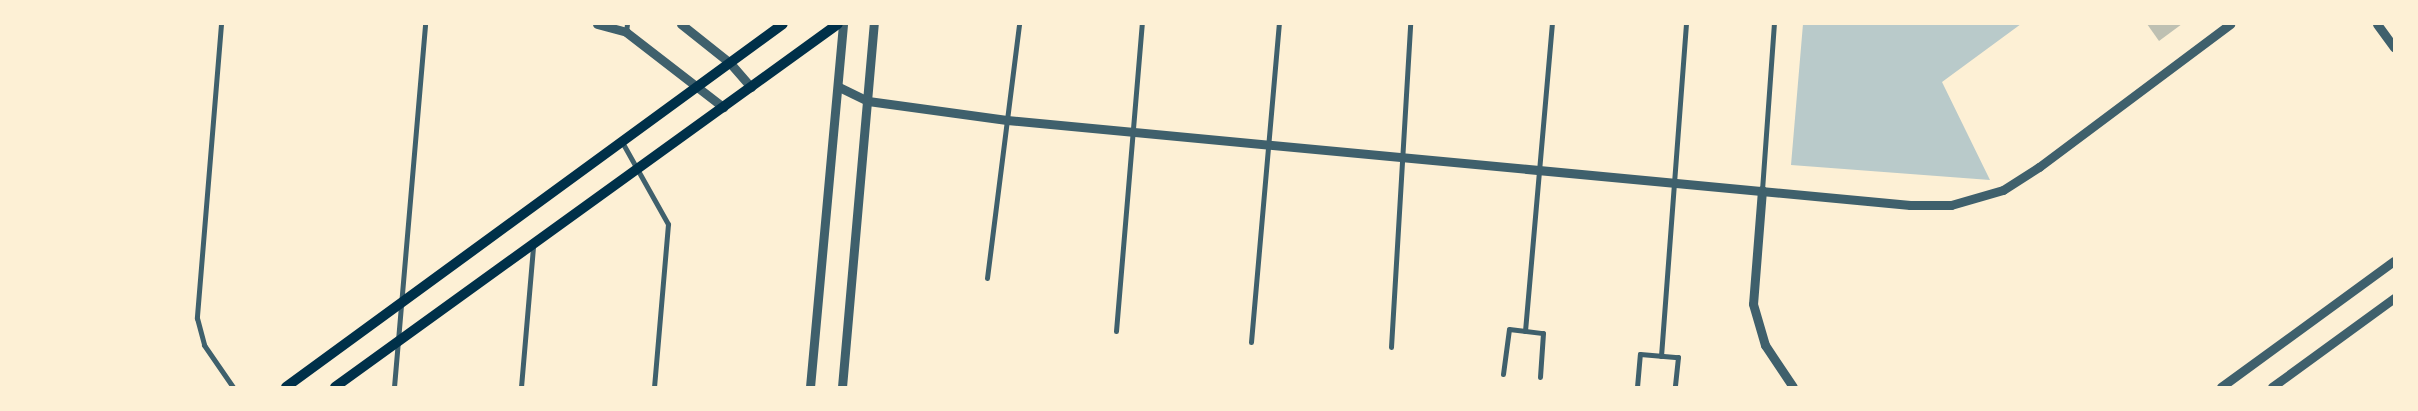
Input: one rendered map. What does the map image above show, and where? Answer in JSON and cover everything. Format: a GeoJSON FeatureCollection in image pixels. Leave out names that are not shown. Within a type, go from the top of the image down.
{"type":"FeatureCollection","features":[{"type":"Feature","properties":{"kind":"main road"},"geometry":{"type":"LineString","coordinates":[[286,387],[782,24]]}},
{"type":"Feature","properties":{"kind":"main road"},"geometry":{"type":"LineString","coordinates":[[335,387],[533,246],[838,24]]}},
{"type":"Feature","properties":{"kind":"street"},"geometry":{"type":"LineString","coordinates":[[221,24],[197,318],[204,345],[233,387]]}},
{"type":"Feature","properties":{"kind":"street"},"geometry":{"type":"LineString","coordinates":[[394,387],[424,24]]}},
{"type":"Feature","properties":{"kind":"street"},"geometry":{"type":"LineString","coordinates":[[597,24],[627,28],[723,107]]}},
{"type":"Feature","properties":{"kind":"street"},"geometry":{"type":"LineString","coordinates":[[681,24],[730,62],[750,87]]}},
{"type":"Feature","properties":{"kind":"street"},"geometry":{"type":"LineString","coordinates":[[810,387],[843,24]]}},
{"type":"Feature","properties":{"kind":"street"},"geometry":{"type":"LineString","coordinates":[[842,387],[874,24]]}},
{"type":"Feature","properties":{"kind":"street"},"geometry":{"type":"LineString","coordinates":[[988,278],[1019,24]]}},
{"type":"Feature","properties":{"kind":"street"},"geometry":{"type":"LineString","coordinates":[[1116,331],[1142,24]]}},
{"type":"Feature","properties":{"kind":"street"},"geometry":{"type":"LineString","coordinates":[[1251,342],[1279,24]]}},
{"type":"Feature","properties":{"kind":"street"},"geometry":{"type":"LineString","coordinates":[[1391,347],[1410,24]]}},
{"type":"Feature","properties":{"kind":"street"},"geometry":{"type":"LineString","coordinates":[[1525,331],[1552,24]]}},
{"type":"Feature","properties":{"kind":"street"},"geometry":{"type":"LineString","coordinates":[[1661,356],[1686,24]]}},
{"type":"Feature","properties":{"kind":"street"},"geometry":{"type":"LineString","coordinates":[[1774,24],[1753,304],[1764,345],[1793,387]]}},
{"type":"Feature","properties":{"kind":"street"},"geometry":{"type":"LineString","coordinates":[[838,87],[868,101],[1007,120],[1910,205],[1951,205],[1981,198],[2039,166],[2230,24]]}},
{"type":"Feature","properties":{"kind":"street"},"geometry":{"type":"LineString","coordinates":[[2377,24],[2394,47]]}},
{"type":"Feature","properties":{"kind":"street"},"geometry":{"type":"LineString","coordinates":[[622,142],[639,168],[668,224],[654,387]]}},
{"type":"Feature","properties":{"kind":"street"},"geometry":{"type":"LineString","coordinates":[[521,387],[533,246]]}},
{"type":"Feature","properties":{"kind":"street"},"geometry":{"type":"LineString","coordinates":[[2221,387],[2394,261]]}},
{"type":"Feature","properties":{"kind":"street"},"geometry":{"type":"LineString","coordinates":[[2272,387],[2394,298]]}},
{"type":"Feature","properties":{"kind":"street"},"geometry":{"type":"LineString","coordinates":[[1503,374],[1509,329],[1543,333],[1540,377]]}},
{"type":"Feature","properties":{"kind":"street"},"geometry":{"type":"LineString","coordinates":[[1637,387],[1640,354],[1678,357],[1676,387]]}},
{"type":"Feature","properties":{"kind":"shaded area"},"geometry":{"type":"Polygon","coordinates":[[[1803,24],[2021,24],[1942,82],[1990,180],[1791,165],[1803,24]]]}},
{"type":"Feature","properties":{"kind":"building"},"geometry":{"type":"Polygon","coordinates":[[[2147,24],[2182,24],[2159,41],[2147,24]]]}}]}
